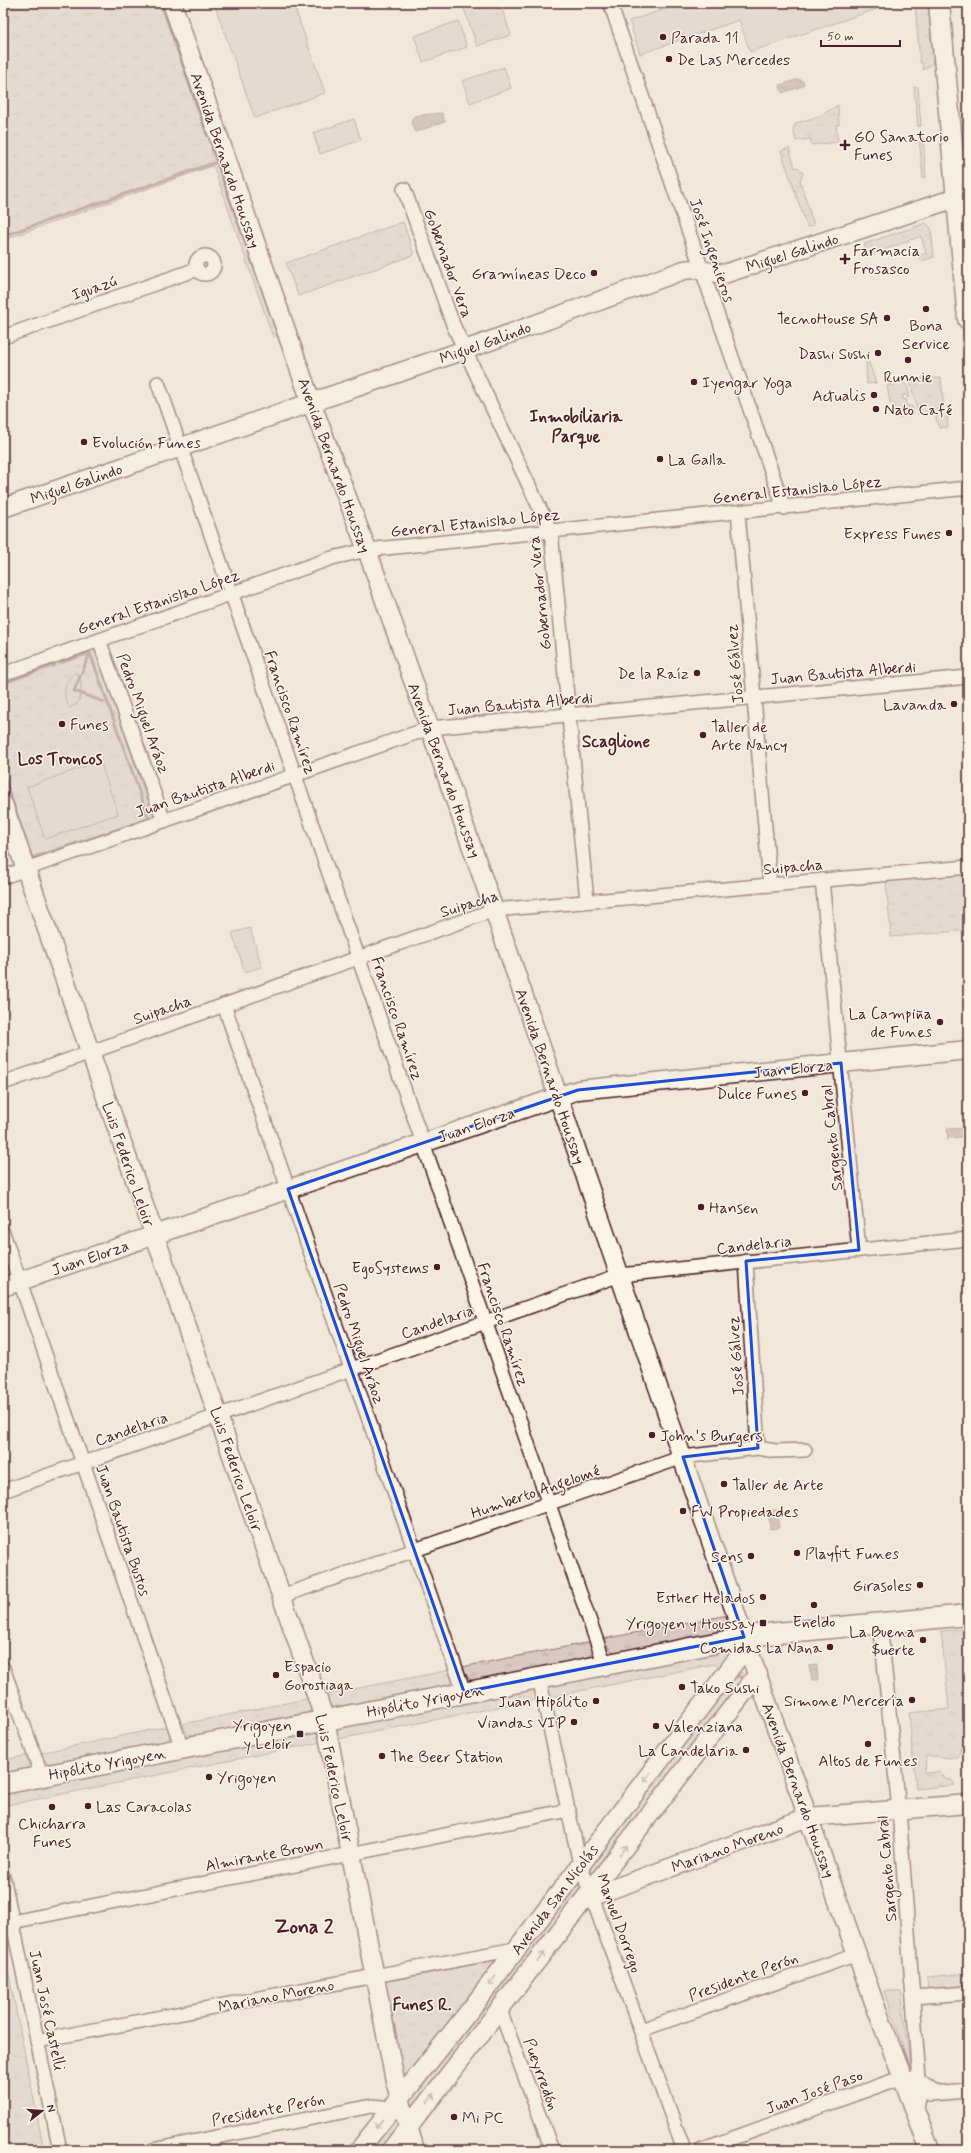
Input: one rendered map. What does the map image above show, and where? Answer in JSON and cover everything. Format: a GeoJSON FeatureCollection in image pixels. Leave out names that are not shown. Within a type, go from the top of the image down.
{"type":"FeatureCollection","features":[{"type":"Feature","properties":{"kind":"main road"},"geometry":{"type":"LineString","coordinates":[[939,3],[962,196],[968,319]]}},
{"type":"Feature","properties":{"kind":"main road","name":"Hipólito Yrigoyen"},"geometry":{"type":"LineString","coordinates":[[3,1784],[605,1665],[746,1642],[786,1630],[968,1615]]}},
{"type":"Feature","properties":{"kind":"street","name":"Avenida Bernardo Houssay"},"geometry":{"type":"LineString","coordinates":[[172,3],[311,402],[367,550],[494,910],[746,1642],[808,1817],[857,1954],[911,2078],[915,2095],[916,2112],[930,2150]]}},
{"type":"Feature","properties":{"kind":"street","name":"José Ingenieros"},"geometry":{"type":"LineString","coordinates":[[610,3],[784,508]]}},
{"type":"Feature","properties":{"kind":"street","name":"Gobernador Vera"},"geometry":{"type":"LineString","coordinates":[[404,189],[454,327],[551,532],[587,901]]}},
{"type":"Feature","properties":{"kind":"street","name":"Miguel Galindo"},"geometry":{"type":"LineString","coordinates":[[3,508],[465,350],[684,270],[724,274],[962,196]]}},
{"type":"Feature","properties":{"kind":"street","name":"Iguazú"},"geometry":{"type":"LineString","coordinates":[[3,337],[197,269]]}},
{"type":"Feature","properties":{"kind":"street","name":"Francisco Ramírez"},"geometry":{"type":"LineString","coordinates":[[158,383],[605,1665]]}},
{"type":"Feature","properties":{"kind":"street","name":"General Estanislao López"},"geometry":{"type":"LineString","coordinates":[[3,674],[332,558],[367,550],[968,488]]}},
{"type":"Feature","properties":{"kind":"street","name":"José Gálvez"},"geometry":{"type":"LineString","coordinates":[[738,512],[770,885]]}},
{"type":"Feature","properties":{"kind":"street","name":"Pedro Miguel Aráoz"},"geometry":{"type":"LineString","coordinates":[[99,640],[164,821]]}},
{"type":"Feature","properties":{"kind":"street","name":"Juan Bautista Alberdi"},"geometry":{"type":"LineString","coordinates":[[3,877],[430,728],[968,678]]}},
{"type":"Feature","properties":{"kind":"street","name":"Luis Federico Leloir"},"geometry":{"type":"LineString","coordinates":[[3,804],[325,1720],[374,1977],[395,2103],[415,2150]]}},
{"type":"Feature","properties":{"kind":"street","name":"Suipacha"},"geometry":{"type":"LineString","coordinates":[[3,1083],[494,910],[968,867]]}},
{"type":"Feature","properties":{"kind":"street","name":"Sargento Cabral"},"geometry":{"type":"LineString","coordinates":[[822,880],[859,1250]]}},
{"type":"Feature","properties":{"kind":"street","name":"Pedro Miguel Aráoz"},"geometry":{"type":"LineString","coordinates":[[224,1005],[464,1692]]}},
{"type":"Feature","properties":{"kind":"street","name":"Juan Elorza"},"geometry":{"type":"LineString","coordinates":[[3,1287],[578,1090],[968,1050]]}},
{"type":"Feature","properties":{"kind":"street","name":"Juan Bautista Bustos"},"geometry":{"type":"LineString","coordinates":[[3,1233],[182,1748]]}},
{"type":"Feature","properties":{"kind":"street","name":"Candelaria"},"geometry":{"type":"LineString","coordinates":[[3,1491],[620,1275],[968,1239]]}},
{"type":"Feature","properties":{"kind":"street","name":"José Gálvez"},"geometry":{"type":"LineString","coordinates":[[746,1261],[758,1448]]}},
{"type":"Feature","properties":{"kind":"street","name":"Humberto Angelomé"},"geometry":{"type":"LineString","coordinates":[[282,1596],[683,1457],[758,1448],[776,1451],[806,1450]]}},
{"type":"Feature","properties":{"kind":"street","name":"Sargento Cabral"},"geometry":{"type":"LineString","coordinates":[[880,1622],[899,1810],[913,1997],[911,2078]]}},
{"type":"Feature","properties":{"kind":"street","name":"Avenida San Nicolás"},"geometry":{"type":"LineString","coordinates":[[358,2150],[474,2005],[746,1642]]}},
{"type":"Feature","properties":{"kind":"street"},"geometry":{"type":"LineString","coordinates":[[3,1668],[42,1776]]}},
{"type":"Feature","properties":{"kind":"street","name":"Avenida San Nicolás"},"geometry":{"type":"LineString","coordinates":[[391,2150],[589,1896],[758,1674]]}},
{"type":"Feature","properties":{"kind":"street","name":"Manuel Dorrego"},"geometry":{"type":"LineString","coordinates":[[539,1678],[580,1864],[589,1896],[641,2030],[684,2150]]}},
{"type":"Feature","properties":{"kind":"street","name":"Mariano Moreno"},"geometry":{"type":"LineString","coordinates":[[589,1896],[808,1817],[968,1804]]}},
{"type":"Feature","properties":{"kind":"street","name":"Almirante Brown"},"geometry":{"type":"LineString","coordinates":[[12,1922],[568,1810]]}},
{"type":"Feature","properties":{"kind":"street","name":"Juan José Castelli"},"geometry":{"type":"LineString","coordinates":[[3,1876],[60,2150]]}},
{"type":"Feature","properties":{"kind":"street","name":"Mariano Moreno"},"geometry":{"type":"LineString","coordinates":[[37,2041],[515,1949]]}},
{"type":"Feature","properties":{"kind":"street","name":"Presidente Perón"},"geometry":{"type":"LineString","coordinates":[[641,2030],[857,1954]]}},
{"type":"Feature","properties":{"kind":"street"},"geometry":{"type":"LineString","coordinates":[[913,1997],[968,1993]]}},
{"type":"Feature","properties":{"kind":"street","name":"Pueyrredón"},"geometry":{"type":"LineString","coordinates":[[500,2010],[552,2150]]}},
{"type":"Feature","properties":{"kind":"street"},"geometry":{"type":"LineString","coordinates":[[911,2078],[937,2093]]}},
{"type":"Feature","properties":{"kind":"street","name":"Juan José Paso"},"geometry":{"type":"LineString","coordinates":[[700,2150],[911,2078]]}},
{"type":"Feature","properties":{"kind":"street"},"geometry":{"type":"LineString","coordinates":[[915,2095],[968,2091]]}},
{"type":"Feature","properties":{"kind":"street","name":"Presidente Perón"},"geometry":{"type":"LineString","coordinates":[[152,2150],[372,2106],[395,2103]]}},
{"type":"Feature","properties":{"kind":"highlighted area"},"geometry":{"type":"Polygon","coordinates":[[[841,1063],[859,1250],[746,1261],[758,1448],[683,1457],[744,1637],[464,1692],[288,1189],[578,1090],[841,1063]]]}},
{"type":"Feature","properties":{"kind":"green space"},"geometry":{"type":"Polygon","coordinates":[[[3,3],[172,3],[287,332],[273,337],[214,168],[212,166],[3,240],[3,3]]]}},
{"type":"Feature","properties":{"kind":"green space"},"geometry":{"type":"Polygon","coordinates":[[[214,3],[293,3],[325,93],[255,118],[214,3]]]}},
{"type":"Feature","properties":{"kind":"green space"},"geometry":{"type":"Polygon","coordinates":[[[462,3],[500,3],[511,35],[477,46],[462,3]]]}},
{"type":"Feature","properties":{"kind":"green space","name":"Parada 11"},"geometry":{"type":"Polygon","coordinates":[[[683,3],[894,3],[750,52],[739,20],[640,54],[629,21],[683,3]]]}},
{"type":"Feature","properties":{"kind":"green space"},"geometry":{"type":"Polygon","coordinates":[[[915,3],[928,3],[933,59],[932,64],[923,70],[922,62],[920,63],[915,3]]]}},
{"type":"Feature","properties":{"kind":"green space"},"geometry":{"type":"Polygon","coordinates":[[[458,21],[467,47],[423,62],[414,36],[458,21]]]}},
{"type":"Feature","properties":{"kind":"green space"},"geometry":{"type":"Polygon","coordinates":[[[504,67],[511,88],[470,103],[462,81],[504,67]]]}},
{"type":"Feature","properties":{"kind":"green space"},"geometry":{"type":"Polygon","coordinates":[[[914,87],[918,87],[921,126],[918,127],[914,87]]]}},
{"type":"Feature","properties":{"kind":"green space"},"geometry":{"type":"Polygon","coordinates":[[[838,105],[839,125],[836,125],[838,142],[811,145],[811,139],[796,141],[793,129],[796,123],[820,116],[838,105]]]}},
{"type":"Feature","properties":{"kind":"green space"},"geometry":{"type":"Polygon","coordinates":[[[354,119],[361,140],[320,154],[313,133],[354,119]]]}},
{"type":"Feature","properties":{"kind":"green space"},"geometry":{"type":"Polygon","coordinates":[[[919,138],[923,138],[926,177],[923,178],[919,138]]]}},
{"type":"Feature","properties":{"kind":"green space"},"geometry":{"type":"Polygon","coordinates":[[[789,148],[795,168],[798,167],[803,173],[800,181],[814,225],[807,227],[781,151],[789,148]]]}},
{"type":"Feature","properties":{"kind":"green space"},"geometry":{"type":"Polygon","coordinates":[[[403,222],[414,255],[298,296],[286,263],[403,222]]]}},
{"type":"Feature","properties":{"kind":"green space"},"geometry":{"type":"Polygon","coordinates":[[[926,223],[931,228],[934,257],[921,261],[919,256],[926,253],[921,236],[868,256],[864,244],[926,223]]]}},
{"type":"Feature","properties":{"kind":"green space"},"geometry":{"type":"Polygon","coordinates":[[[868,360],[876,383],[867,384],[866,361],[868,360]]]}},
{"type":"Feature","properties":{"kind":"green space"},"geometry":{"type":"Polygon","coordinates":[[[941,378],[944,408],[918,414],[911,385],[907,379],[941,378]]]}},
{"type":"Feature","properties":{"kind":"green space"},"geometry":{"type":"Polygon","coordinates":[[[902,381],[907,386],[910,396],[908,398],[904,394],[902,399],[907,400],[907,406],[912,406],[914,414],[897,418],[893,403],[890,403],[887,386],[902,381]]]}},
{"type":"Feature","properties":{"kind":"green space"},"geometry":{"type":"Polygon","coordinates":[[[947,412],[948,427],[939,428],[935,414],[947,412]]]}},
{"type":"Feature","properties":{"kind":"green space"},"geometry":{"type":"Polygon","coordinates":[[[91,649],[97,651],[153,819],[32,862],[29,860],[3,787],[3,680],[91,649]]]}},
{"type":"Feature","properties":{"kind":"green space"},"geometry":{"type":"Polygon","coordinates":[[[75,673],[78,674],[80,680],[81,696],[77,703],[70,708],[67,703],[65,689],[68,680],[75,673]]]}},
{"type":"Feature","properties":{"kind":"green space"},"geometry":{"type":"Polygon","coordinates":[[[100,761],[118,814],[45,839],[27,787],[100,761]]]}},
{"type":"Feature","properties":{"kind":"green space"},"geometry":{"type":"Polygon","coordinates":[[[968,874],[968,930],[891,937],[886,881],[968,874]]]}},
{"type":"Feature","properties":{"kind":"green space"},"geometry":{"type":"Polygon","coordinates":[[[250,928],[262,967],[245,972],[232,933],[250,928]]]}},
{"type":"Feature","properties":{"kind":"green space"},"geometry":{"type":"Polygon","coordinates":[[[733,1614],[732,1629],[729,1631],[616,1653],[610,1650],[603,1639],[733,1614]]]}},
{"type":"Feature","properties":{"kind":"green space"},"geometry":{"type":"Polygon","coordinates":[[[968,1629],[968,1745],[962,1744],[958,1758],[926,1756],[925,1773],[940,1772],[944,1777],[952,1780],[955,1785],[916,1789],[909,1713],[949,1709],[941,1631],[968,1629]]]}},
{"type":"Feature","properties":{"kind":"green space"},"geometry":{"type":"Polygon","coordinates":[[[591,1642],[594,1650],[589,1658],[473,1681],[468,1678],[462,1667],[591,1642]]]}},
{"type":"Feature","properties":{"kind":"green space"},"geometry":{"type":"Polygon","coordinates":[[[731,1648],[732,1651],[720,1669],[714,1664],[550,1697],[549,1689],[551,1682],[731,1648]]]}},
{"type":"Feature","properties":{"kind":"green space"},"geometry":{"type":"Polygon","coordinates":[[[450,1670],[453,1678],[448,1686],[335,1708],[329,1705],[324,1695],[450,1670]]]}},
{"type":"Feature","properties":{"kind":"green space"},"geometry":{"type":"Polygon","coordinates":[[[737,1671],[742,1673],[746,1680],[591,1879],[586,1862],[737,1671]]]}},
{"type":"Feature","properties":{"kind":"green space"},"geometry":{"type":"Polygon","coordinates":[[[533,1689],[538,1699],[334,1740],[336,1724],[533,1689]]]}},
{"type":"Feature","properties":{"kind":"green space"},"geometry":{"type":"Polygon","coordinates":[[[311,1698],[312,1709],[304,1715],[199,1735],[187,1734],[183,1724],[311,1698]]]}},
{"type":"Feature","properties":{"kind":"green space"},"geometry":{"type":"Polygon","coordinates":[[[169,1726],[171,1736],[165,1742],[54,1764],[46,1762],[40,1753],[169,1726]]]}},
{"type":"Feature","properties":{"kind":"green space"},"geometry":{"type":"Polygon","coordinates":[[[315,1731],[322,1742],[3,1806],[3,1788],[315,1731]]]}},
{"type":"Feature","properties":{"kind":"green space"},"geometry":{"type":"Polygon","coordinates":[[[30,1755],[32,1761],[26,1769],[3,1774],[3,1760],[30,1755]]]}},
{"type":"Feature","properties":{"kind":"green space"},"geometry":{"type":"Polygon","coordinates":[[[578,1875],[586,1890],[414,2116],[404,2097],[578,1875]]]}},
{"type":"Feature","properties":{"kind":"green space"},"geometry":{"type":"Polygon","coordinates":[[[3,1945],[44,2150],[3,2150],[3,1945]]]}},
{"type":"Feature","properties":{"kind":"green space"},"geometry":{"type":"Polygon","coordinates":[[[505,1957],[402,2088],[383,1982],[390,1979],[505,1957]]]}},
{"type":"Feature","properties":{"kind":"green space"},"geometry":{"type":"Polygon","coordinates":[[[968,1973],[968,1986],[928,1990],[927,1977],[968,1973]]]}},
{"type":"Feature","properties":{"kind":"green space"},"geometry":{"type":"Polygon","coordinates":[[[885,1991],[901,1991],[910,2068],[885,1991]]]}},
{"type":"Feature","properties":{"kind":"green space"},"geometry":{"type":"Polygon","coordinates":[[[394,2111],[402,2127],[386,2150],[363,2150],[394,2111]]]}},
{"type":"Feature","properties":{"kind":"water"},"geometry":{"type":"Polygon","coordinates":[[[799,79],[804,82],[803,86],[782,93],[780,85],[799,79]]]}},
{"type":"Feature","properties":{"kind":"water"},"geometry":{"type":"Polygon","coordinates":[[[442,113],[445,122],[415,132],[411,121],[414,116],[442,113]]]}},
{"type":"Feature","properties":{"kind":"water"},"geometry":{"type":"Polygon","coordinates":[[[968,1128],[968,1137],[948,1138],[948,1140],[947,1129],[968,1128]]]}},
{"type":"Feature","properties":{"kind":"water"},"geometry":{"type":"Polygon","coordinates":[[[768,1510],[777,1510],[779,1528],[770,1529],[768,1510]]]}},
{"type":"Feature","properties":{"kind":"water"},"geometry":{"type":"Polygon","coordinates":[[[817,1665],[818,1680],[812,1680],[809,1666],[817,1665]]]}},
{"type":"Feature","properties":{"kind":"waterway"},"geometry":{"type":"LineString","coordinates":[[161,3],[207,135]]}},
{"type":"Feature","properties":{"kind":"waterway"},"geometry":{"type":"LineString","coordinates":[[212,149],[283,349]]}},
{"type":"Feature","properties":{"kind":"waterway"},"geometry":{"type":"LineString","coordinates":[[3,236],[217,162]]}},
{"type":"Feature","properties":{"kind":"waterway"},"geometry":{"type":"LineString","coordinates":[[90,653],[74,691],[104,702]]}},
{"type":"Feature","properties":{"kind":"waterway"},"geometry":{"type":"LineString","coordinates":[[59,663],[90,653]]}},
{"type":"Feature","properties":{"kind":"waterway"},"geometry":{"type":"LineString","coordinates":[[32,858],[149,819],[90,653]]}},
{"type":"Feature","properties":{"kind":"waterway"},"geometry":{"type":"LineString","coordinates":[[3,683],[55,665]]}},
{"type":"Feature","properties":{"kind":"waterway"},"geometry":{"type":"LineString","coordinates":[[3,773],[4,777]]}},
{"type":"Feature","properties":{"kind":"waterway"},"geometry":{"type":"LineString","coordinates":[[5,780],[32,858]]}},
{"type":"Feature","properties":{"kind":"waterway"},"geometry":{"type":"LineString","coordinates":[[38,874],[43,889]]}},
{"type":"Feature","properties":{"kind":"waterway"},"geometry":{"type":"LineString","coordinates":[[733,1679],[737,1676],[741,1677],[743,1683]]}},
{"type":"Feature","properties":{"kind":"place","name":"Parada 11"},"geometry":{"type":"Point","coordinates":[663,37]}},
{"type":"Feature","properties":{"kind":"place","name":"De Las Mercedes"},"geometry":{"type":"Point","coordinates":[669,59]}},
{"type":"Feature","properties":{"kind":"place","name":"GO Sanatorio Funes"},"geometry":{"type":"Point","coordinates":[845,145]}},
{"type":"Feature","properties":{"kind":"place","name":"Farmacia Frosasco"},"geometry":{"type":"Point","coordinates":[845,259]}},
{"type":"Feature","properties":{"kind":"place","name":"Gramíneas Deco"},"geometry":{"type":"Point","coordinates":[594,273]}},
{"type":"Feature","properties":{"kind":"place","name":"Bona Service"},"geometry":{"type":"Point","coordinates":[926,309]}},
{"type":"Feature","properties":{"kind":"place","name":"TecnoHouse SA"},"geometry":{"type":"Point","coordinates":[887,318]}},
{"type":"Feature","properties":{"kind":"place","name":"Dashi Sushi"},"geometry":{"type":"Point","coordinates":[878,353]}},
{"type":"Feature","properties":{"kind":"place","name":"Runnie"},"geometry":{"type":"Point","coordinates":[908,360]}},
{"type":"Feature","properties":{"kind":"place","name":"Iyengar Yoga"},"geometry":{"type":"Point","coordinates":[694,382]}},
{"type":"Feature","properties":{"kind":"place","name":"Actualis"},"geometry":{"type":"Point","coordinates":[874,395]}},
{"type":"Feature","properties":{"kind":"place","name":"Nato Café"},"geometry":{"type":"Point","coordinates":[876,409]}},
{"type":"Feature","properties":{"kind":"place","name":"Evolución Funes"},"geometry":{"type":"Point","coordinates":[84,442]}},
{"type":"Feature","properties":{"kind":"place","name":"La Galla"},"geometry":{"type":"Point","coordinates":[660,459]}},
{"type":"Feature","properties":{"kind":"place","name":"Express Funes"},"geometry":{"type":"Point","coordinates":[949,533]}},
{"type":"Feature","properties":{"kind":"place","name":"De la Raíz"},"geometry":{"type":"Point","coordinates":[697,673]}},
{"type":"Feature","properties":{"kind":"place","name":"Lavanda"},"geometry":{"type":"Point","coordinates":[954,704]}},
{"type":"Feature","properties":{"kind":"place","name":"Funes"},"geometry":{"type":"Point","coordinates":[62,724]}},
{"type":"Feature","properties":{"kind":"place","name":"Taller de Arte Nancy"},"geometry":{"type":"Point","coordinates":[703,735]}},
{"type":"Feature","properties":{"kind":"place","name":"La Campiña de Funes"},"geometry":{"type":"Point","coordinates":[940,1022]}},
{"type":"Feature","properties":{"kind":"place","name":"Dulce Funes"},"geometry":{"type":"Point","coordinates":[805,1093]}},
{"type":"Feature","properties":{"kind":"place","name":"Hansen"},"geometry":{"type":"Point","coordinates":[701,1207]}},
{"type":"Feature","properties":{"kind":"place","name":"EgoSystems"},"geometry":{"type":"Point","coordinates":[437,1267]}},
{"type":"Feature","properties":{"kind":"place","name":"John's Burgers"},"geometry":{"type":"Point","coordinates":[652,1435]}},
{"type":"Feature","properties":{"kind":"place","name":"Taller de Arte"},"geometry":{"type":"Point","coordinates":[724,1484]}},
{"type":"Feature","properties":{"kind":"place","name":"FW Propiedades"},"geometry":{"type":"Point","coordinates":[683,1511]}},
{"type":"Feature","properties":{"kind":"place","name":"Playfit Funes"},"geometry":{"type":"Point","coordinates":[797,1553]}},
{"type":"Feature","properties":{"kind":"place","name":"Sens"},"geometry":{"type":"Point","coordinates":[751,1556]}},
{"type":"Feature","properties":{"kind":"place","name":"Girasoles"},"geometry":{"type":"Point","coordinates":[920,1585]}},
{"type":"Feature","properties":{"kind":"place","name":"Esther Helados"},"geometry":{"type":"Point","coordinates":[763,1597]}},
{"type":"Feature","properties":{"kind":"place","name":"Eneldo"},"geometry":{"type":"Point","coordinates":[814,1605]}},
{"type":"Feature","properties":{"kind":"place","name":"Yrigoyen y Houssay"},"geometry":{"type":"Point","coordinates":[763,1623]}},
{"type":"Feature","properties":{"kind":"place","name":"La Buena $uerte"},"geometry":{"type":"Point","coordinates":[923,1640]}},
{"type":"Feature","properties":{"kind":"place","name":"Comidas La Nana"},"geometry":{"type":"Point","coordinates":[830,1647]}},
{"type":"Feature","properties":{"kind":"place","name":"Espacio Gorostiaga"},"geometry":{"type":"Point","coordinates":[276,1675]}},
{"type":"Feature","properties":{"kind":"place","name":"Tako Sushi"},"geometry":{"type":"Point","coordinates":[682,1687]}},
{"type":"Feature","properties":{"kind":"place","name":"Simone Mercería"},"geometry":{"type":"Point","coordinates":[912,1700]}},
{"type":"Feature","properties":{"kind":"place","name":"Juan Hipólito"},"geometry":{"type":"Point","coordinates":[596,1701]}},
{"type":"Feature","properties":{"kind":"place","name":"Viandas VIP"},"geometry":{"type":"Point","coordinates":[574,1722]}},
{"type":"Feature","properties":{"kind":"place","name":"Valenziana"},"geometry":{"type":"Point","coordinates":[656,1726]}},
{"type":"Feature","properties":{"kind":"place","name":"Yrigoyen y Leloir"},"geometry":{"type":"Point","coordinates":[300,1734]}},
{"type":"Feature","properties":{"kind":"place","name":"Altos de Funes"},"geometry":{"type":"Point","coordinates":[868,1744]}},
{"type":"Feature","properties":{"kind":"place","name":"La Candelaria"},"geometry":{"type":"Point","coordinates":[746,1750]}},
{"type":"Feature","properties":{"kind":"place","name":"The Beer Station"},"geometry":{"type":"Point","coordinates":[382,1756]}},
{"type":"Feature","properties":{"kind":"place","name":"Yrigoyen"},"geometry":{"type":"Point","coordinates":[209,1777]}},
{"type":"Feature","properties":{"kind":"place","name":"Las Caracolas"},"geometry":{"type":"Point","coordinates":[88,1806]}},
{"type":"Feature","properties":{"kind":"place","name":"Chicharra Funes"},"geometry":{"type":"Point","coordinates":[52,1807]}},
{"type":"Feature","properties":{"kind":"place","name":"Mi PC"},"geometry":{"type":"Point","coordinates":[454,2117]}},
{"type":"Feature","properties":{"kind":"district","name":"Inmobiliaria Parque"},"geometry":{"type":"Point","coordinates":[576,426]}},
{"type":"Feature","properties":{"kind":"district","name":"Scaglione"},"geometry":{"type":"Point","coordinates":[616,741]}},
{"type":"Feature","properties":{"kind":"district","name":"Los Troncos"},"geometry":{"type":"Point","coordinates":[60,758]}},
{"type":"Feature","properties":{"kind":"district","name":"Zona 2"},"geometry":{"type":"Point","coordinates":[304,1926]}},
{"type":"Feature","properties":{"kind":"district","name":"Funes R."},"geometry":{"type":"Point","coordinates":[422,2004]}}]}
